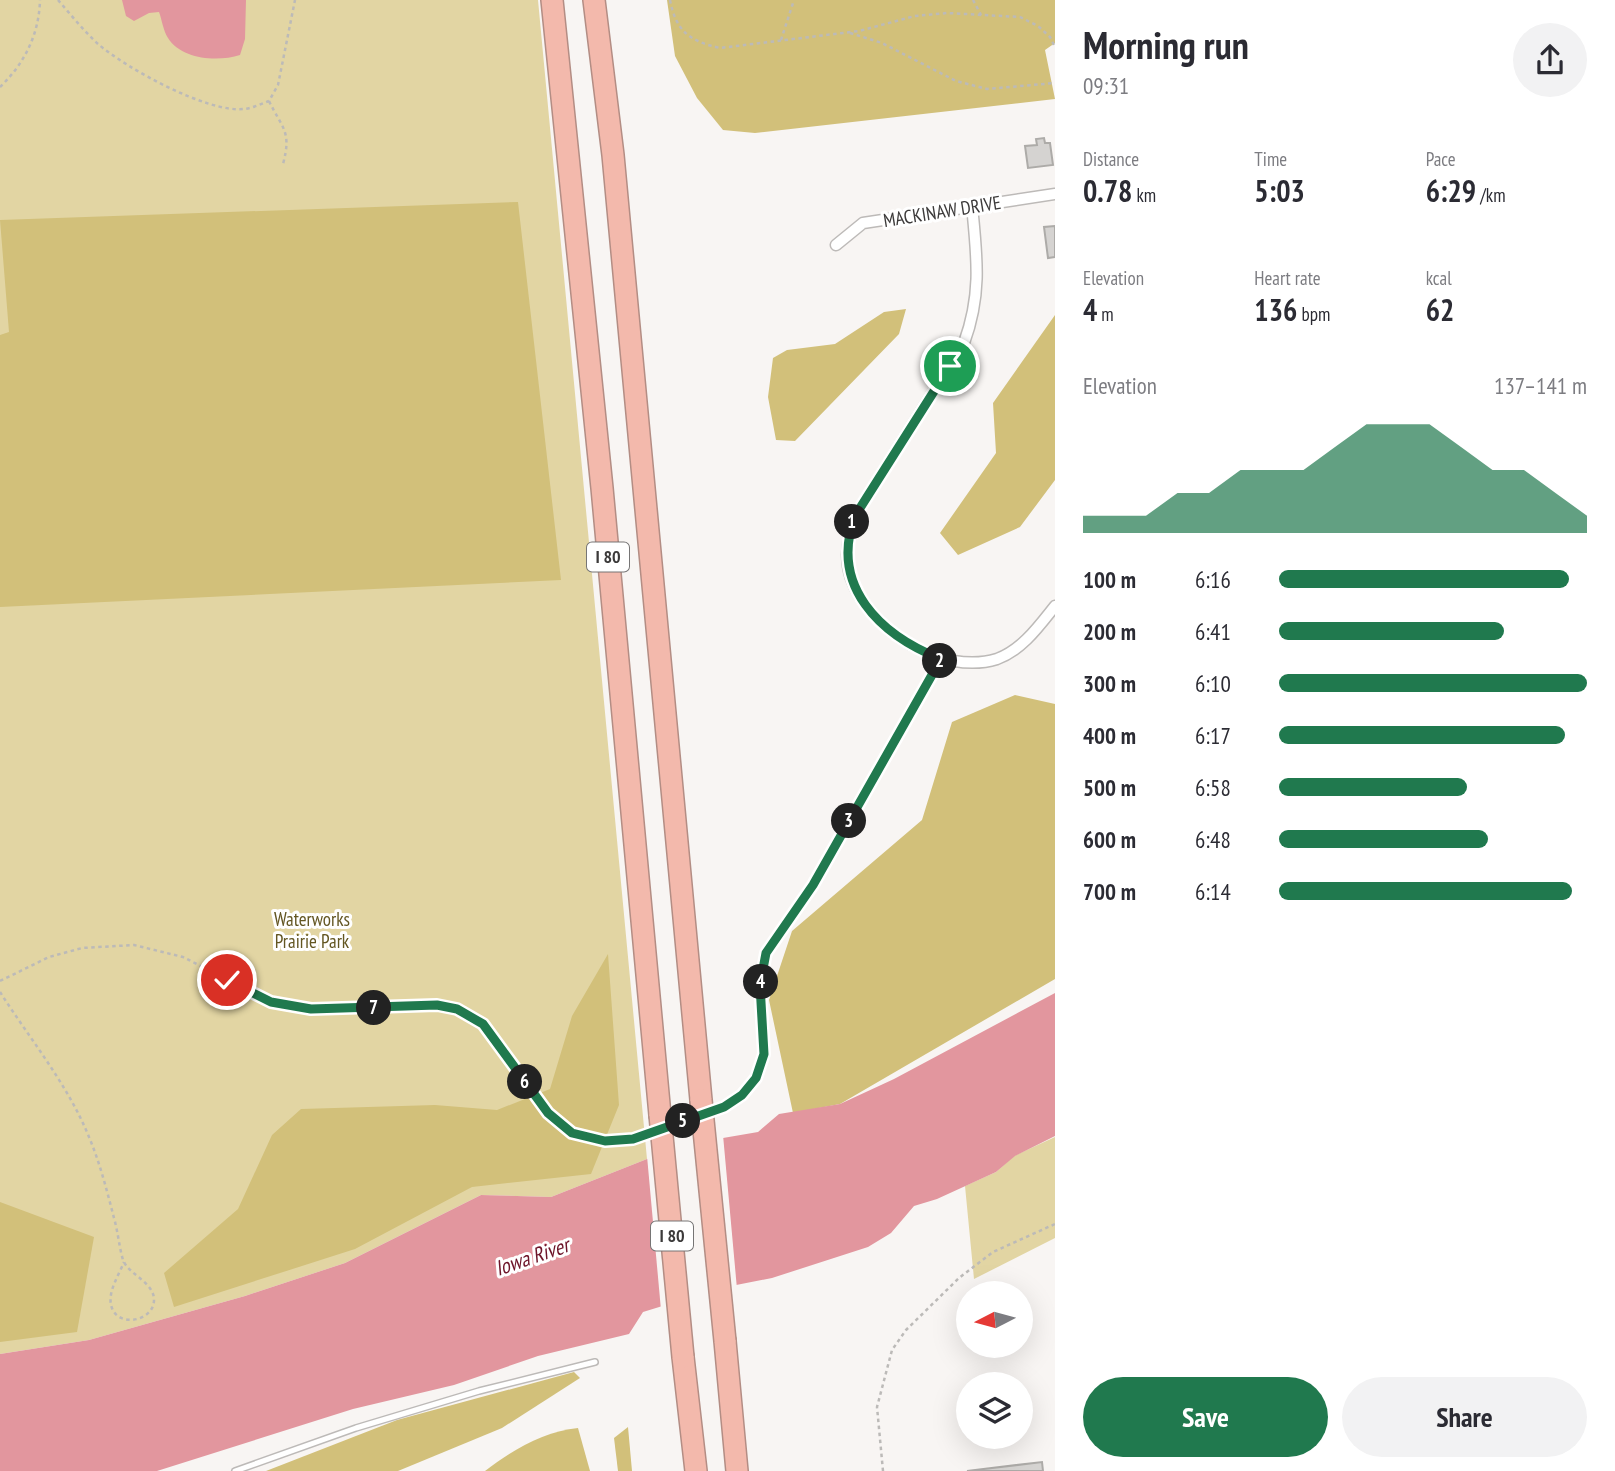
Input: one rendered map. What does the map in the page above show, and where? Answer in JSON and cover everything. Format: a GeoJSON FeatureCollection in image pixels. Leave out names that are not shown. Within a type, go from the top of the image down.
{"type":"FeatureCollection","features":[{"type":"Feature","properties":{"kind":"highway","name":"I 80"},"geometry":{"type":"LineString","coordinates":[[552,0],[596,433],[658,1123],[695,1471]]}},
{"type":"Feature","properties":{"kind":"highway","name":"I 80"},"geometry":{"type":"LineString","coordinates":[[594,0],[612,155],[707,1106],[737,1471]]}},
{"type":"Feature","properties":{"kind":"street","name":"MACKINAW DRIVE"},"geometry":{"type":"LineString","coordinates":[[836,245],[863,223],[1055,194]]}},
{"type":"Feature","properties":{"kind":"street"},"geometry":{"type":"LineString","coordinates":[[972,206],[978,268],[977,296],[964,343],[855,516],[848,535],[850,576],[859,598],[876,619],[921,652],[941,659],[976,663],[998,659],[1030,636],[1055,606]]}},
{"type":"Feature","properties":{"kind":"lane"},"geometry":{"type":"LineString","coordinates":[[236,1471],[356,1428],[479,1391],[595,1363]]}},
{"type":"Feature","properties":{"kind":"path"},"geometry":{"type":"LineString","coordinates":[[0,87],[24,58],[39,20],[40,0]]}},
{"type":"Feature","properties":{"kind":"path"},"geometry":{"type":"LineString","coordinates":[[58,0],[99,44],[155,81],[226,108],[242,109],[269,101],[278,85],[295,0]]}},
{"type":"Feature","properties":{"kind":"path"},"geometry":{"type":"LineString","coordinates":[[670,0],[679,27],[699,43],[720,48],[849,32],[915,16],[947,13],[1020,17],[1038,26],[1055,47]]}},
{"type":"Feature","properties":{"kind":"path"},"geometry":{"type":"LineString","coordinates":[[781,42],[794,0]]}},
{"type":"Feature","properties":{"kind":"path"},"geometry":{"type":"LineString","coordinates":[[973,0],[981,15]]}},
{"type":"Feature","properties":{"kind":"path"},"geometry":{"type":"LineString","coordinates":[[849,32],[882,43],[956,81],[987,89],[1055,83]]}},
{"type":"Feature","properties":{"kind":"path"},"geometry":{"type":"LineString","coordinates":[[269,101],[284,122],[286,135],[283,164]]}},
{"type":"Feature","properties":{"kind":"path"},"geometry":{"type":"LineString","coordinates":[[707,1106],[742,1095],[756,1078],[764,1054],[760,985],[766,953],[813,885],[941,659]]}},
{"type":"Feature","properties":{"kind":"path"},"geometry":{"type":"LineString","coordinates":[[0,981],[48,957],[82,948],[134,945],[183,957],[271,1002],[311,1009],[437,1005],[457,1009],[483,1024],[548,1113],[572,1133],[605,1141],[633,1139],[658,1123]]}},
{"type":"Feature","properties":{"kind":"path"},"geometry":{"type":"LineString","coordinates":[[0,992],[82,1120],[104,1181],[124,1262],[150,1287],[154,1300],[152,1309],[144,1317],[133,1320],[124,1320],[115,1314],[110,1304],[111,1291],[124,1262]]}},
{"type":"Feature","properties":{"kind":"path"},"geometry":{"type":"LineString","coordinates":[[883,1471],[877,1407],[892,1350],[906,1330],[959,1278],[993,1252],[1055,1224]]}},
{"type":"Feature","properties":{"kind":"green space","name":"Waterworks Prairie Park"},"geometry":{"type":"Polygon","coordinates":[[[0,0],[538,0],[647,1159],[551,1197],[481,1195],[345,1263],[245,1296],[89,1340],[0,1354],[0,0]]]}},
{"type":"Feature","properties":{"kind":"green space"},"geometry":{"type":"Polygon","coordinates":[[[1055,1137],[1055,1238],[974,1279],[965,1186],[996,1172],[1014,1156],[1055,1137]]]}},
{"type":"Feature","properties":{"kind":"shaded area"},"geometry":{"type":"Polygon","coordinates":[[[667,0],[1055,0],[1055,43],[1045,50],[1055,99],[755,133],[723,130],[697,98],[675,56],[667,0]]]}},
{"type":"Feature","properties":{"kind":"shaded area"},"geometry":{"type":"Polygon","coordinates":[[[518,202],[561,580],[0,607],[0,335],[9,332],[0,220],[518,202]]]}},
{"type":"Feature","properties":{"kind":"shaded area"},"geometry":{"type":"Polygon","coordinates":[[[906,309],[899,334],[795,441],[776,440],[768,397],[773,358],[787,350],[835,344],[884,312],[906,309]]]}},
{"type":"Feature","properties":{"kind":"shaded area"},"geometry":{"type":"Polygon","coordinates":[[[1055,315],[1055,480],[1020,527],[958,555],[940,533],[996,453],[993,403],[1055,315]]]}},
{"type":"Feature","properties":{"kind":"shaded area"},"geometry":{"type":"Polygon","coordinates":[[[1015,695],[1055,704],[1055,979],[840,1104],[793,1113],[769,1000],[792,931],[922,820],[952,722],[1015,695]]]}},
{"type":"Feature","properties":{"kind":"shaded area"},"geometry":{"type":"Polygon","coordinates":[[[608,954],[619,1105],[591,1174],[472,1187],[355,1249],[174,1307],[164,1273],[238,1209],[272,1135],[301,1109],[435,1105],[497,1110],[550,1089],[572,1016],[608,954]]]}},
{"type":"Feature","properties":{"kind":"shaded area"},"geometry":{"type":"Polygon","coordinates":[[[0,1202],[94,1237],[77,1332],[0,1342],[0,1202]]]}},
{"type":"Feature","properties":{"kind":"shaded area"},"geometry":{"type":"Polygon","coordinates":[[[574,1372],[580,1378],[502,1428],[398,1471],[266,1471],[397,1420],[574,1372]]]}},
{"type":"Feature","properties":{"kind":"shaded area"},"geometry":{"type":"Polygon","coordinates":[[[628,1427],[632,1471],[618,1471],[614,1438],[628,1427]]]}},
{"type":"Feature","properties":{"kind":"shaded area"},"geometry":{"type":"Polygon","coordinates":[[[578,1428],[590,1471],[485,1471],[529,1443],[553,1433],[578,1428]]]}},
{"type":"Feature","properties":{"kind":"water"},"geometry":{"type":"Polygon","coordinates":[[[122,0],[246,0],[245,39],[240,55],[211,58],[182,51],[168,38],[159,12],[149,13],[134,21],[126,16],[122,0]]]}},
{"type":"Feature","properties":{"kind":"water","name":"Iowa River"},"geometry":{"type":"Polygon","coordinates":[[[1055,993],[1055,1136],[1015,1156],[996,1172],[937,1199],[914,1206],[891,1233],[868,1247],[772,1278],[721,1288],[643,1312],[629,1334],[538,1356],[454,1385],[353,1409],[157,1471],[0,1471],[0,1354],[89,1340],[245,1296],[345,1263],[481,1195],[551,1197],[647,1159],[723,1138],[758,1132],[779,1114],[840,1104],[894,1079],[1055,993]]]}},
{"type":"Feature","properties":{"kind":"pier"},"geometry":{"type":"Polygon","coordinates":[[[723,1135],[737,1289],[661,1310],[647,1156],[723,1135]]]}},
{"type":"Feature","properties":{"kind":"building"},"geometry":{"type":"Polygon","coordinates":[[[1044,138],[1045,143],[1050,143],[1053,165],[1028,168],[1025,146],[1037,145],[1036,139],[1044,138]]]}},
{"type":"Feature","properties":{"kind":"building"},"geometry":{"type":"Polygon","coordinates":[[[1055,226],[1055,257],[1048,258],[1044,227],[1055,226]]]}},
{"type":"Feature","properties":{"kind":"building"},"geometry":{"type":"Polygon","coordinates":[[[1042,1462],[1043,1471],[967,1471],[1042,1462]]]}},
{"type":"Feature","properties":{"kind":"route"},"geometry":{"type":"LineString","coordinates":[[227,980],[271,1002],[311,1009],[437,1005],[457,1009],[483,1024],[548,1113],[572,1133],[605,1141],[633,1139],[724,1107],[742,1095],[756,1078],[764,1054],[760,985],[766,953],[813,885],[941,659],[921,652],[876,619],[859,598],[850,576],[848,535],[855,516],[950,366]]}}]}
